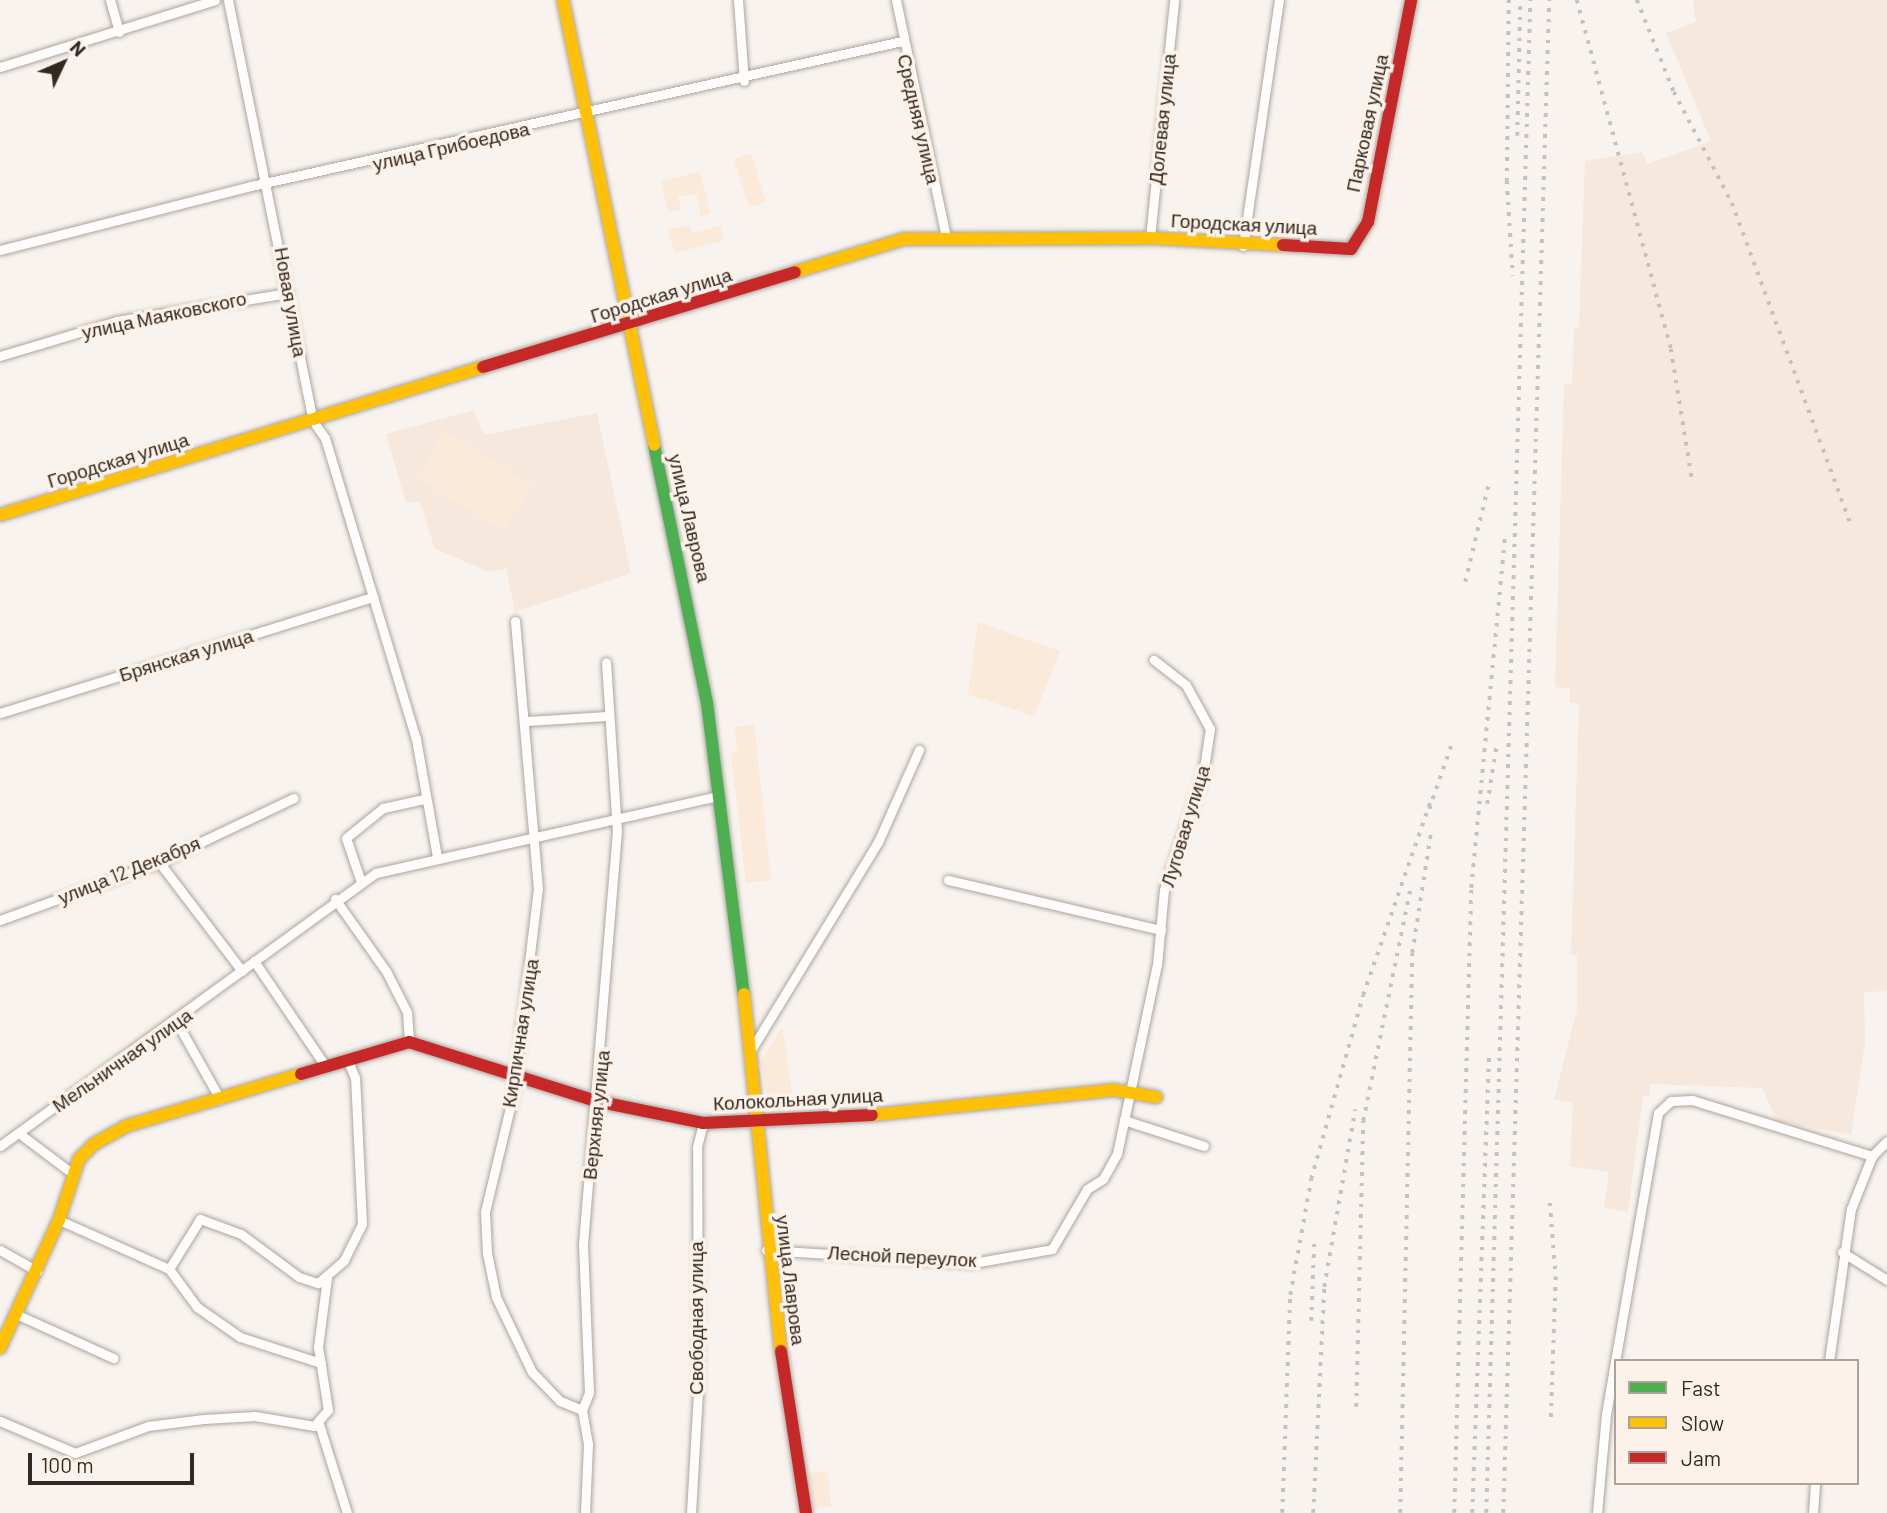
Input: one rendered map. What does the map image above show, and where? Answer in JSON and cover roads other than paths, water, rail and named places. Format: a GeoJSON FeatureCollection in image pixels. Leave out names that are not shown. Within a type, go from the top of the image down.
{"type":"FeatureCollection","features":[{"type":"Feature","properties":{"kind":"street"},"geometry":{"type":"LineString","coordinates":[[110,0],[119,32]]}},
{"type":"Feature","properties":{"kind":"street"},"geometry":{"type":"LineString","coordinates":[[0,67],[215,0]]}},
{"type":"Feature","properties":{"kind":"street","name":"Новая улица"},"geometry":{"type":"LineString","coordinates":[[228,0],[270,186],[313,421],[325,438],[373,597]]}},
{"type":"Feature","properties":{"kind":"street","name":"улица Лаврова"},"geometry":{"type":"LineString","coordinates":[[562,0],[627,326],[692,611],[751,1050],[766,1250],[806,1513]]}},
{"type":"Feature","properties":{"kind":"street"},"geometry":{"type":"LineString","coordinates":[[738,0],[744,81]]}},
{"type":"Feature","properties":{"kind":"street","name":"Средняя улица"},"geometry":{"type":"LineString","coordinates":[[896,0],[902,41],[946,237]]}},
{"type":"Feature","properties":{"kind":"street","name":"Долевая улица"},"geometry":{"type":"LineString","coordinates":[[1150,238],[1174,0]]}},
{"type":"Feature","properties":{"kind":"street"},"geometry":{"type":"LineString","coordinates":[[1243,246],[1279,0]]}},
{"type":"Feature","properties":{"kind":"street","name":"Парковая улица"},"geometry":{"type":"LineString","coordinates":[[1351,249],[1368,222],[1410,0]]}},
{"type":"Feature","properties":{"kind":"street","name":"улица Грибоедова"},"geometry":{"type":"LineString","coordinates":[[0,250],[270,186],[744,81],[902,41]]}},
{"type":"Feature","properties":{"kind":"street","name":"Городская улица"},"geometry":{"type":"LineString","coordinates":[[0,515],[627,326],[904,239],[1150,238],[1243,246],[1351,249]]}},
{"type":"Feature","properties":{"kind":"street","name":"улица Маяковского"},"geometry":{"type":"LineString","coordinates":[[0,356],[117,321],[288,293]]}},
{"type":"Feature","properties":{"kind":"street"},"geometry":{"type":"LineString","coordinates":[[373,597],[416,739],[424,799],[438,857]]}},
{"type":"Feature","properties":{"kind":"street","name":"Брянская улица"},"geometry":{"type":"LineString","coordinates":[[0,713],[373,597]]}},
{"type":"Feature","properties":{"kind":"street","name":"Кирпичная улица"},"geometry":{"type":"LineString","coordinates":[[515,621],[528,720],[536,839],[532,964],[516,1074],[485,1212],[487,1252],[496,1297],[532,1372],[559,1401],[582,1410]]}},
{"type":"Feature","properties":{"kind":"street","name":"Луговая улица"},"geometry":{"type":"LineString","coordinates":[[1130,1091],[1161,930],[1164,890],[1203,774],[1210,729],[1186,685],[1154,660]]}},
{"type":"Feature","properties":{"kind":"street","name":"Верхняя улица"},"geometry":{"type":"LineString","coordinates":[[585,1513],[588,1444],[582,1410],[589,1393],[583,1244],[611,967],[617,817],[606,716],[606,662]]}},
{"type":"Feature","properties":{"kind":"street"},"geometry":{"type":"LineString","coordinates":[[528,720],[606,716]]}},
{"type":"Feature","properties":{"kind":"street"},"geometry":{"type":"LineString","coordinates":[[751,1050],[878,842],[919,750]]}},
{"type":"Feature","properties":{"kind":"street","name":"Мельничная улица"},"geometry":{"type":"LineString","coordinates":[[0,1146],[176,1021],[361,882],[438,857],[536,839],[617,817],[718,796]]}},
{"type":"Feature","properties":{"kind":"street","name":"улица 12 Декабря"},"geometry":{"type":"LineString","coordinates":[[0,920],[159,862],[294,798]]}},
{"type":"Feature","properties":{"kind":"street"},"geometry":{"type":"LineString","coordinates":[[361,882],[346,838],[383,808],[424,799]]}},
{"type":"Feature","properties":{"kind":"street"},"geometry":{"type":"LineString","coordinates":[[159,862],[165,879],[242,971]]}},
{"type":"Feature","properties":{"kind":"street"},"geometry":{"type":"LineString","coordinates":[[948,880],[1161,930]]}},
{"type":"Feature","properties":{"kind":"street"},"geometry":{"type":"LineString","coordinates":[[0,1348],[59,1220],[73,1174],[106,1136],[409,1042],[407,1012],[386,971],[335,899]]}},
{"type":"Feature","properties":{"kind":"street"},"geometry":{"type":"LineString","coordinates":[[254,961],[326,1067]]}},
{"type":"Feature","properties":{"kind":"street"},"geometry":{"type":"LineString","coordinates":[[176,1021],[220,1099]]}},
{"type":"Feature","properties":{"kind":"street","name":"Колокольная улица"},"geometry":{"type":"LineString","coordinates":[[409,1042],[596,1101],[703,1123],[1130,1091],[1156,1097]]}},
{"type":"Feature","properties":{"kind":"street"},"geometry":{"type":"LineString","coordinates":[[169,1269],[200,1219],[241,1234],[299,1277],[318,1283],[327,1278],[362,1224],[348,1061]]}},
{"type":"Feature","properties":{"kind":"street","name":"Лесной переулок"},"geometry":{"type":"LineString","coordinates":[[766,1250],[974,1263],[1052,1249],[1118,1154],[1130,1091]]}},
{"type":"Feature","properties":{"kind":"street"},"geometry":{"type":"LineString","coordinates":[[1616,1359],[1658,1113],[1671,1101],[1692,1100],[1872,1156]]}},
{"type":"Feature","properties":{"kind":"street"},"geometry":{"type":"LineString","coordinates":[[1124,1119],[1205,1146]]}},
{"type":"Feature","properties":{"kind":"street","name":"Свободная улица"},"geometry":{"type":"LineString","coordinates":[[691,1513],[698,1391],[697,1147],[703,1123]]}},
{"type":"Feature","properties":{"kind":"street"},"geometry":{"type":"LineString","coordinates":[[20,1134],[73,1174]]}},
{"type":"Feature","properties":{"kind":"street"},"geometry":{"type":"LineString","coordinates":[[1829,1359],[1842,1252],[1872,1156],[1887,1141]]}},
{"type":"Feature","properties":{"kind":"street"},"geometry":{"type":"LineString","coordinates":[[59,1220],[169,1269],[217,1324],[321,1363]]}},
{"type":"Feature","properties":{"kind":"street"},"geometry":{"type":"LineString","coordinates":[[0,1250],[37,1271]]}},
{"type":"Feature","properties":{"kind":"street"},"geometry":{"type":"LineString","coordinates":[[1842,1252],[1887,1280]]}},
{"type":"Feature","properties":{"kind":"street"},"geometry":{"type":"LineString","coordinates":[[319,1424],[328,1410],[321,1363],[327,1278]]}},
{"type":"Feature","properties":{"kind":"street"},"geometry":{"type":"LineString","coordinates":[[16,1314],[113,1358]]}},
{"type":"Feature","properties":{"kind":"street"},"geometry":{"type":"LineString","coordinates":[[1597,1513],[1606,1414],[1614,1368]]}},
{"type":"Feature","properties":{"kind":"street"},"geometry":{"type":"LineString","coordinates":[[0,1421],[75,1453],[148,1426],[204,1419],[319,1424]]}},
{"type":"Feature","properties":{"kind":"street"},"geometry":{"type":"LineString","coordinates":[[319,1424],[347,1513]]}},
{"type":"Feature","properties":{"kind":"street"},"geometry":{"type":"LineString","coordinates":[[1813,1513],[1815,1485]]}},
{"type":"Feature","properties":{"kind":"railway"},"geometry":{"type":"LineString","coordinates":[[1509,0],[1507,181],[1513,276]]}},
{"type":"Feature","properties":{"kind":"railway"},"geometry":{"type":"LineString","coordinates":[[1517,136],[1520,0]]}},
{"type":"Feature","properties":{"kind":"railway"},"geometry":{"type":"LineString","coordinates":[[1486,1513],[1530,0]]}},
{"type":"Feature","properties":{"kind":"railway"},"geometry":{"type":"LineString","coordinates":[[1503,1513],[1549,0]]}},
{"type":"Feature","properties":{"kind":"railway"},"geometry":{"type":"LineString","coordinates":[[1577,0],[1671,349],[1692,479]]}},
{"type":"Feature","properties":{"kind":"railway"},"geometry":{"type":"LineString","coordinates":[[1637,0],[1674,92],[1732,203],[1850,522]]}},
{"type":"Feature","properties":{"kind":"railway"},"geometry":{"type":"LineString","coordinates":[[1465,582],[1489,482]]}},
{"type":"Feature","properties":{"kind":"railway"},"geometry":{"type":"LineString","coordinates":[[1454,1513],[1471,888],[1505,535]]}},
{"type":"Feature","properties":{"kind":"railway"},"geometry":{"type":"LineString","coordinates":[[1487,804],[1497,742]]}},
{"type":"Feature","properties":{"kind":"railway"},"geometry":{"type":"LineString","coordinates":[[1429,809],[1451,746]]}},
{"type":"Feature","properties":{"kind":"railway"},"geometry":{"type":"LineString","coordinates":[[1282,1513],[1290,1295],[1311,1179],[1363,995],[1431,800]]}},
{"type":"Feature","properties":{"kind":"railway"},"geometry":{"type":"LineString","coordinates":[[1400,1513],[1412,953],[1431,832]]}},
{"type":"Feature","properties":{"kind":"railway"},"geometry":{"type":"LineString","coordinates":[[1356,1407],[1363,1121],[1410,890]]}},
{"type":"Feature","properties":{"kind":"railway"},"geometry":{"type":"LineString","coordinates":[[1472,1513],[1489,1051]]}},
{"type":"Feature","properties":{"kind":"railway"},"geometry":{"type":"LineString","coordinates":[[1313,1513],[1324,1287],[1355,1110]]}},
{"type":"Feature","properties":{"kind":"railway"},"geometry":{"type":"LineString","coordinates":[[1550,1203],[1556,1277],[1551,1422]]}},
{"type":"Feature","properties":{"kind":"railway"},"geometry":{"type":"LineString","coordinates":[[1311,1321],[1314,1242]]}}]}
